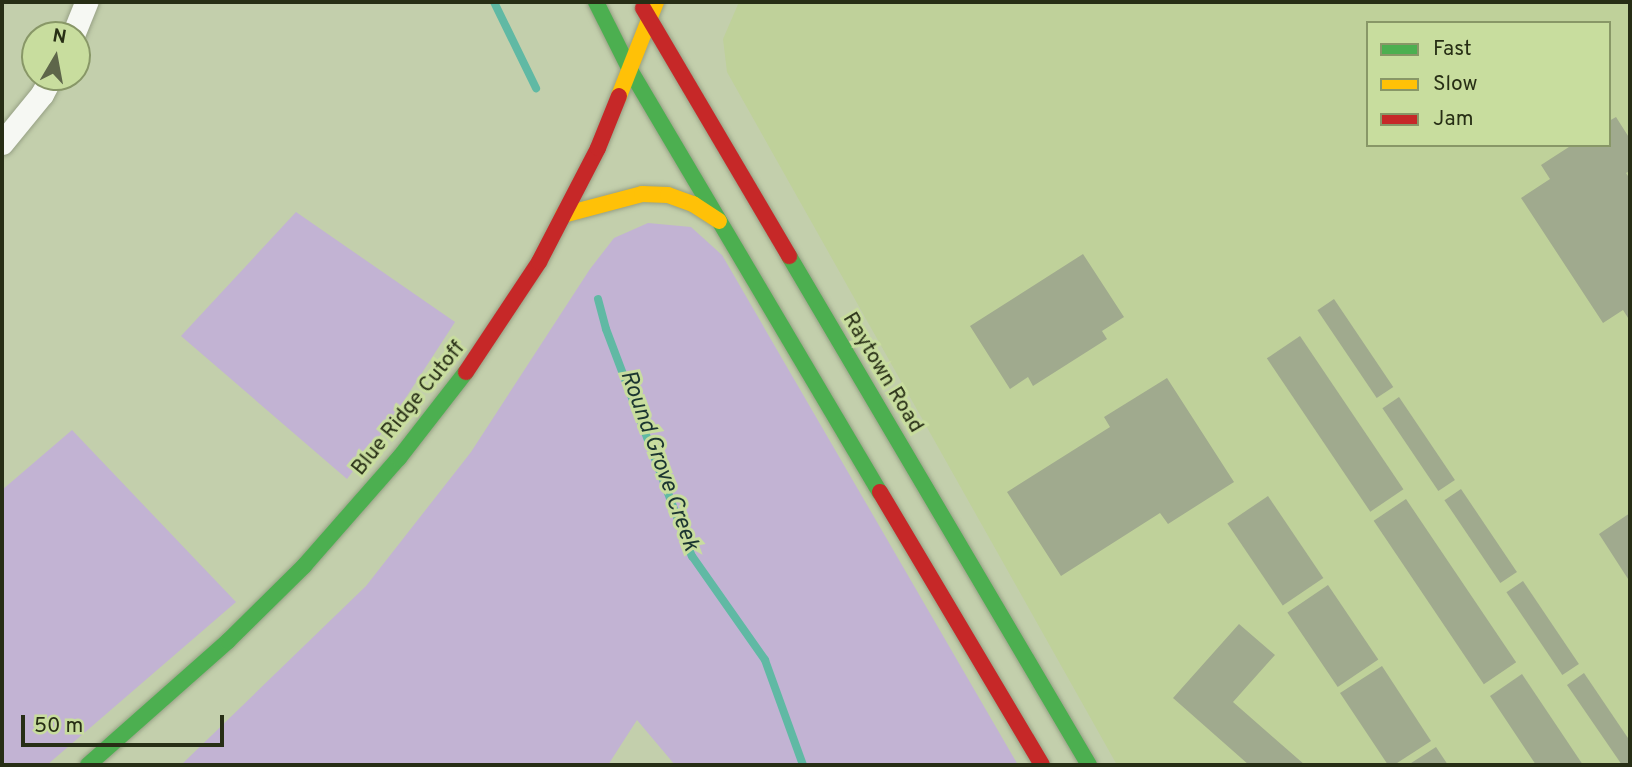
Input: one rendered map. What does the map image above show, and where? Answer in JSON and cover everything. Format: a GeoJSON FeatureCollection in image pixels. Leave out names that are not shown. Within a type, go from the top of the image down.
{"type":"FeatureCollection","features":[{"type":"Feature","properties":{"kind":"main road"},"geometry":{"type":"LineString","coordinates":[[596,2],[630,70],[1042,765]]}},
{"type":"Feature","properties":{"kind":"main road","name":"Raytown Road"},"geometry":{"type":"LineString","coordinates":[[640,2],[1089,765]]}},
{"type":"Feature","properties":{"kind":"main road","name":"Blue Ridge Cutoff"},"geometry":{"type":"LineString","coordinates":[[88,765],[228,641],[304,566],[399,458],[484,349],[539,262],[598,148],[656,2]]}},
{"type":"Feature","properties":{"kind":"main road"},"geometry":{"type":"LineString","coordinates":[[563,215],[615,199],[642,194],[668,195],[693,204],[720,221]]}},
{"type":"Feature","properties":{"kind":"street"},"geometry":{"type":"LineString","coordinates":[[79,21],[86,2]]}},
{"type":"Feature","properties":{"kind":"street"},"geometry":{"type":"LineString","coordinates":[[2,143],[44,91]]}},
{"type":"Feature","properties":{"kind":"shaded area"},"geometry":{"type":"Polygon","coordinates":[[[739,2],[1630,2],[1630,765],[1117,765],[727,72],[723,39],[739,2]]]}},
{"type":"Feature","properties":{"kind":"shaded area"},"geometry":{"type":"Polygon","coordinates":[[[296,212],[455,322],[390,422],[347,479],[181,336],[296,212]]]}},
{"type":"Feature","properties":{"kind":"shaded area"},"geometry":{"type":"Polygon","coordinates":[[[648,223],[691,227],[722,255],[1018,765],[675,765],[637,720],[608,765],[181,765],[366,586],[471,452],[590,269],[614,238],[648,223]]]}},
{"type":"Feature","properties":{"kind":"shaded area"},"geometry":{"type":"Polygon","coordinates":[[[72,430],[236,602],[47,765],[2,765],[2,490],[72,430]]]}},
{"type":"Feature","properties":{"kind":"building"},"geometry":{"type":"Polygon","coordinates":[[[1616,117],[1630,139],[1630,171],[1626,173],[1630,179],[1630,321],[1623,310],[1603,323],[1521,198],[1550,179],[1541,165],[1569,147],[1611,147],[1611,120],[1616,117]]]}},
{"type":"Feature","properties":{"kind":"building"},"geometry":{"type":"Polygon","coordinates":[[[1083,254],[1124,317],[1102,331],[1107,339],[1033,386],[1028,377],[1010,389],[970,326],[1083,254]]]}},
{"type":"Feature","properties":{"kind":"building"},"geometry":{"type":"Polygon","coordinates":[[[1334,299],[1393,387],[1377,398],[1317,310],[1334,299]]]}},
{"type":"Feature","properties":{"kind":"building"},"geometry":{"type":"Polygon","coordinates":[[[1300,336],[1403,489],[1370,512],[1267,358],[1300,336]]]}},
{"type":"Feature","properties":{"kind":"building"},"geometry":{"type":"Polygon","coordinates":[[[1167,378],[1234,482],[1168,524],[1160,513],[1061,576],[1007,492],[1110,427],[1104,417],[1167,378]]]}},
{"type":"Feature","properties":{"kind":"building"},"geometry":{"type":"Polygon","coordinates":[[[1399,397],[1455,480],[1438,491],[1382,408],[1399,397]]]}},
{"type":"Feature","properties":{"kind":"building"},"geometry":{"type":"Polygon","coordinates":[[[1461,489],[1517,572],[1500,583],[1444,500],[1461,489]]]}},
{"type":"Feature","properties":{"kind":"building"},"geometry":{"type":"Polygon","coordinates":[[[1268,496],[1323,578],[1283,605],[1227,523],[1268,496]]]}},
{"type":"Feature","properties":{"kind":"building"},"geometry":{"type":"Polygon","coordinates":[[[1406,499],[1516,662],[1484,684],[1374,521],[1406,499]]]}},
{"type":"Feature","properties":{"kind":"building"},"geometry":{"type":"Polygon","coordinates":[[[1630,513],[1630,582],[1599,534],[1630,513]]]}},
{"type":"Feature","properties":{"kind":"building"},"geometry":{"type":"Polygon","coordinates":[[[1523,581],[1579,664],[1562,675],[1506,592],[1523,581]]]}},
{"type":"Feature","properties":{"kind":"building"},"geometry":{"type":"Polygon","coordinates":[[[1328,585],[1378,660],[1338,687],[1287,612],[1328,585]]]}},
{"type":"Feature","properties":{"kind":"building"},"geometry":{"type":"Polygon","coordinates":[[[1239,624],[1275,655],[1233,702],[1305,765],[1249,765],[1173,698],[1239,624]]]}},
{"type":"Feature","properties":{"kind":"building"},"geometry":{"type":"Polygon","coordinates":[[[1382,666],[1431,741],[1394,765],[1388,765],[1340,693],[1382,666]]]}},
{"type":"Feature","properties":{"kind":"building"},"geometry":{"type":"Polygon","coordinates":[[[1584,673],[1630,741],[1630,763],[1627,765],[1622,765],[1567,685],[1584,673]]]}},
{"type":"Feature","properties":{"kind":"building"},"geometry":{"type":"Polygon","coordinates":[[[1522,674],[1583,765],[1536,765],[1490,696],[1522,674]]]}},
{"type":"Feature","properties":{"kind":"building"},"geometry":{"type":"Polygon","coordinates":[[[1436,747],[1448,765],[1408,765],[1436,747]]]}},
{"type":"Feature","properties":{"kind":"waterway","name":"Round Grove Creek"},"geometry":{"type":"LineString","coordinates":[[494,2],[536,88]]}},
{"type":"Feature","properties":{"kind":"waterway","name":"Round Grove Creek"},"geometry":{"type":"LineString","coordinates":[[598,299],[606,329],[692,556],[765,660],[803,765]]}},
{"type":"Feature","properties":{"kind":"traffic: fast"},"geometry":{"type":"LineString","coordinates":[[596,2],[630,70],[880,492]]}},
{"type":"Feature","properties":{"kind":"traffic: fast"},"geometry":{"type":"LineString","coordinates":[[789,256],[1089,765]]}},
{"type":"Feature","properties":{"kind":"traffic: fast"},"geometry":{"type":"LineString","coordinates":[[88,765],[228,641],[304,566],[399,458],[466,372]]}},
{"type":"Feature","properties":{"kind":"traffic: slow"},"geometry":{"type":"LineString","coordinates":[[619,96],[656,2]]}},
{"type":"Feature","properties":{"kind":"traffic: slow"},"geometry":{"type":"LineString","coordinates":[[563,215],[642,194],[668,195],[693,204],[719,221]]}},
{"type":"Feature","properties":{"kind":"traffic: jam"},"geometry":{"type":"LineString","coordinates":[[643,8],[789,256]]}},
{"type":"Feature","properties":{"kind":"traffic: jam"},"geometry":{"type":"LineString","coordinates":[[466,372],[539,262],[598,148],[619,96]]}},
{"type":"Feature","properties":{"kind":"traffic: jam"},"geometry":{"type":"LineString","coordinates":[[880,492],[1042,765]]}}]}
